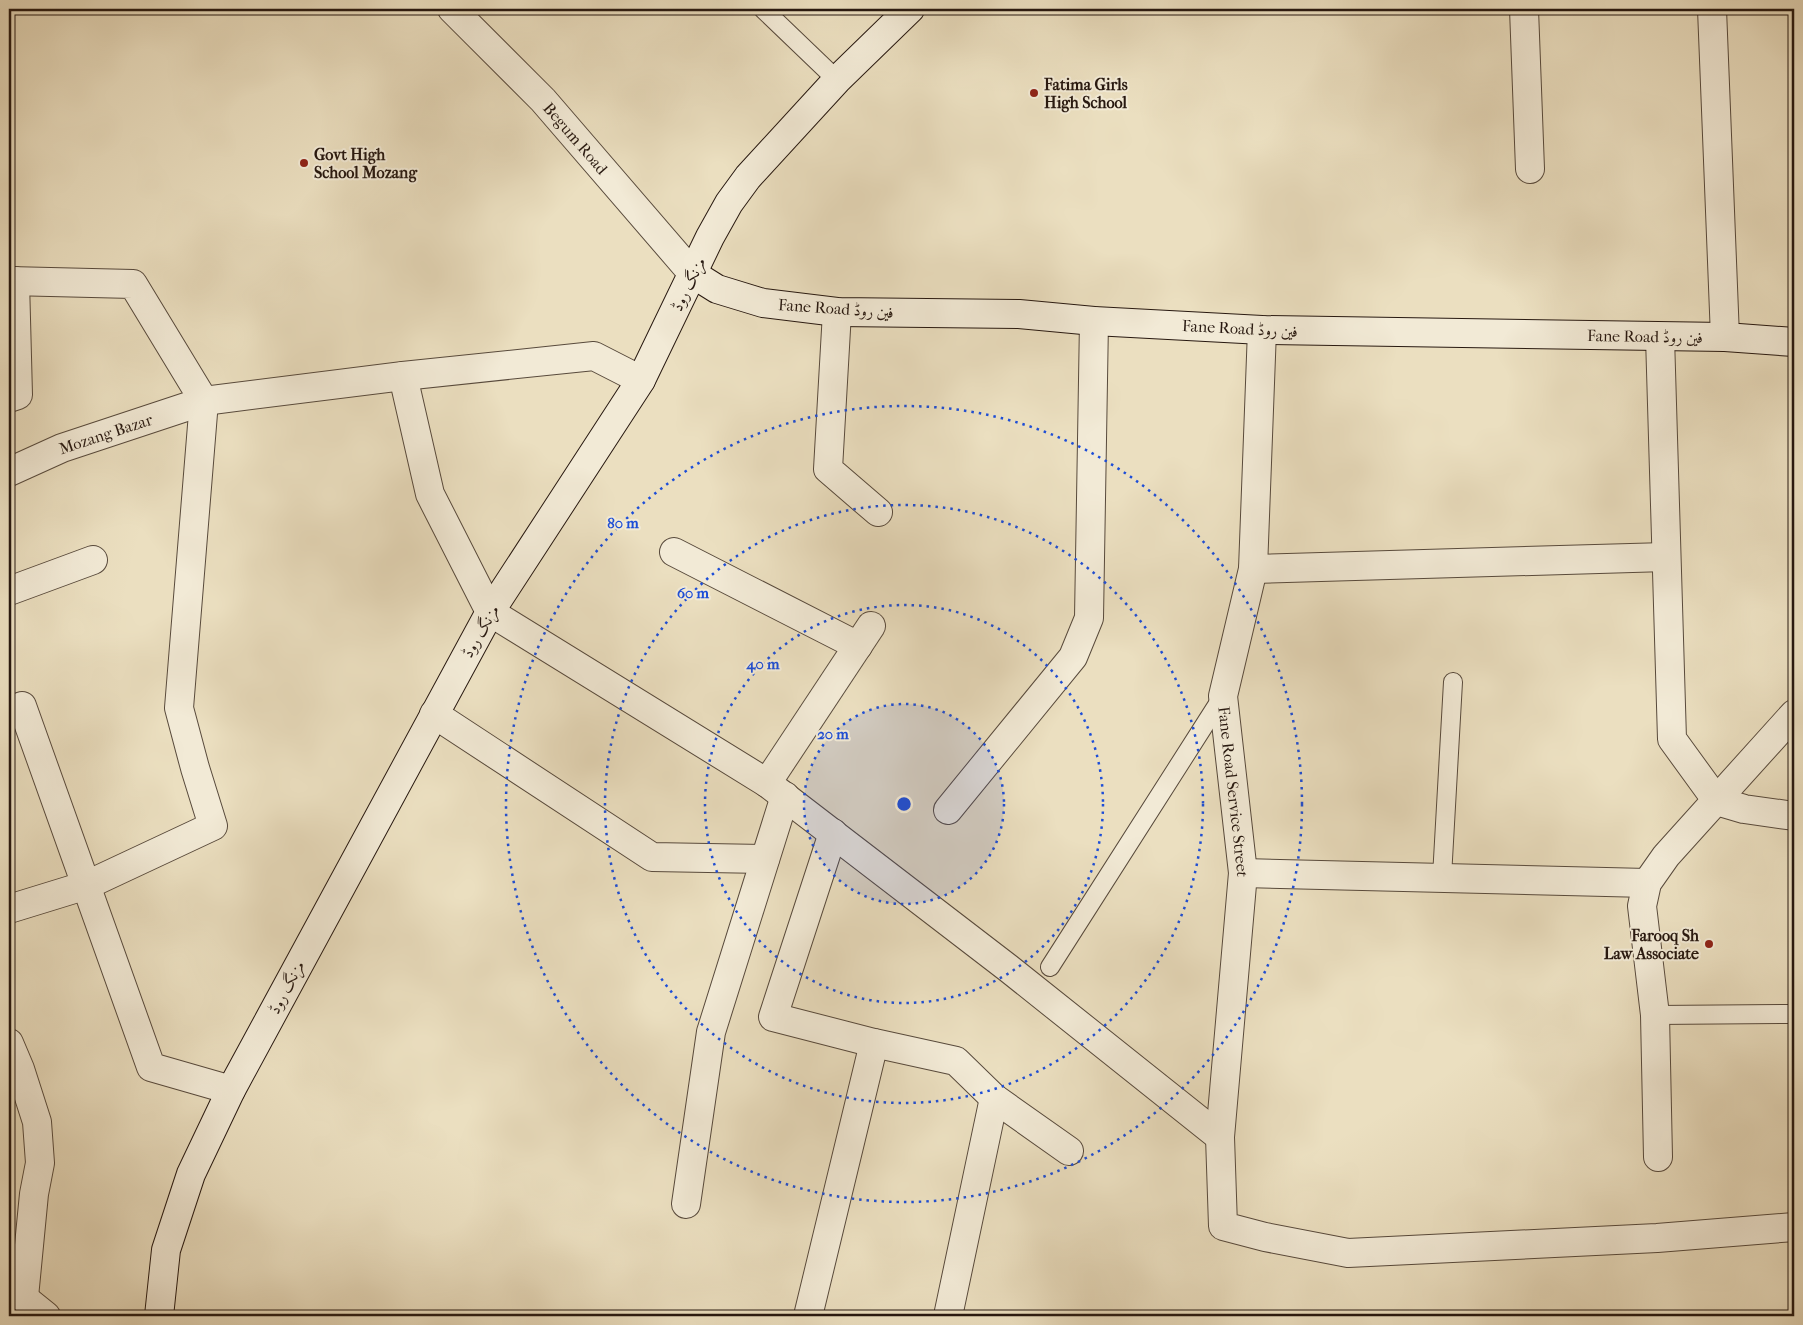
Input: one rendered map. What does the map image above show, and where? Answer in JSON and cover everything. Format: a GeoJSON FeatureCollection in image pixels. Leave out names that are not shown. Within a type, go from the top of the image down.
{"type":"FeatureCollection","features":[{"type":"Feature","properties":{"kind":"street","name":"Begum Road"},"geometry":{"type":"LineString","coordinates":[[452,9],[543,100],[693,274]]}},
{"type":"Feature","properties":{"kind":"street","name":"مزنگ روڈ"},"geometry":{"type":"LineString","coordinates":[[159,1316],[166,1250],[191,1174],[230,1090],[490,612],[641,380],[710,237],[729,203],[748,177],[837,80],[910,9]]}},
{"type":"Feature","properties":{"kind":"street"},"geometry":{"type":"LineString","coordinates":[[1524,9],[1530,168]]}},
{"type":"Feature","properties":{"kind":"street"},"geometry":{"type":"LineString","coordinates":[[1712,9],[1725,337]]}},
{"type":"Feature","properties":{"kind":"street","name":"Fane Road فین روڈ"},"geometry":{"type":"LineString","coordinates":[[693,274],[717,289],[763,303],[837,312],[1019,314],[1094,321],[1262,330],[1725,337],[1794,342]]}},
{"type":"Feature","properties":{"kind":"street"},"geometry":{"type":"LineString","coordinates":[[9,398],[18,395],[12,281],[133,284],[204,401],[179,708],[194,768],[214,826],[86,886],[9,909]]}},
{"type":"Feature","properties":{"kind":"street"},"geometry":{"type":"LineString","coordinates":[[837,312],[828,469],[878,512]]}},
{"type":"Feature","properties":{"kind":"street"},"geometry":{"type":"LineString","coordinates":[[948,810],[1074,657],[1089,618],[1094,321]]}},
{"type":"Feature","properties":{"kind":"street","name":"Fane Road Service Street"},"geometry":{"type":"LineString","coordinates":[[1262,330],[1253,569],[1223,696],[1243,873],[1220,1137],[1224,1226],[1265,1237],[1348,1252],[1657,1238],[1794,1227]]}},
{"type":"Feature","properties":{"kind":"street"},"geometry":{"type":"LineString","coordinates":[[1660,337],[1672,739],[1717,801],[1744,809],[1794,816]]}},
{"type":"Feature","properties":{"kind":"street","name":"Mozang Bazar"},"geometry":{"type":"LineString","coordinates":[[9,472],[62,448],[204,401],[403,376],[594,356],[641,380]]}},
{"type":"Feature","properties":{"kind":"street"},"geometry":{"type":"LineString","coordinates":[[403,376],[430,494],[490,612],[776,789],[1008,968],[1220,1137]]}},
{"type":"Feature","properties":{"kind":"street"},"geometry":{"type":"LineString","coordinates":[[674,552],[864,636],[776,789],[765,859],[711,1032],[686,1204]]}},
{"type":"Feature","properties":{"kind":"street"},"geometry":{"type":"LineString","coordinates":[[1253,569],[1666,557]]}},
{"type":"Feature","properties":{"kind":"street"},"geometry":{"type":"LineString","coordinates":[[9,591],[93,560]]}},
{"type":"Feature","properties":{"kind":"street"},"geometry":{"type":"LineString","coordinates":[[9,711],[22,706],[151,1067],[230,1090]]}},
{"type":"Feature","properties":{"kind":"street"},"geometry":{"type":"LineString","coordinates":[[434,714],[652,857],[765,859]]}},
{"type":"Feature","properties":{"kind":"street"},"geometry":{"type":"LineString","coordinates":[[1658,1157],[1655,1015],[1642,906],[1647,883],[1666,856],[1794,714]]}},
{"type":"Feature","properties":{"kind":"street"},"geometry":{"type":"LineString","coordinates":[[833,833],[773,1017],[874,1043],[956,1061],[994,1098],[1069,1151]]}},
{"type":"Feature","properties":{"kind":"street"},"geometry":{"type":"LineString","coordinates":[[1243,873],[1647,883]]}},
{"type":"Feature","properties":{"kind":"street"},"geometry":{"type":"LineString","coordinates":[[9,1043],[38,1122],[40,1163],[16,1291]]}},
{"type":"Feature","properties":{"kind":"street"},"geometry":{"type":"LineString","coordinates":[[808,1316],[874,1043]]}},
{"type":"Feature","properties":{"kind":"street"},"geometry":{"type":"LineString","coordinates":[[948,1316],[994,1098]]}},
{"type":"Feature","properties":{"kind":"street"},"geometry":{"type":"LineString","coordinates":[[9,1265],[16,1291],[46,1316]]}},
{"type":"Feature","properties":{"kind":"lane"},"geometry":{"type":"LineString","coordinates":[[763,9],[837,80]]}},
{"type":"Feature","properties":{"kind":"lane"},"geometry":{"type":"LineString","coordinates":[[1442,877],[1453,682]]}},
{"type":"Feature","properties":{"kind":"lane"},"geometry":{"type":"LineString","coordinates":[[1050,967],[1223,696]]}},
{"type":"Feature","properties":{"kind":"lane"},"geometry":{"type":"LineString","coordinates":[[1655,1015],[1794,1014]]}},
{"type":"Feature","properties":{"kind":"place","name":"Fatima Girls High School"},"geometry":{"type":"Point","coordinates":[1034,93]}},
{"type":"Feature","properties":{"kind":"place","name":"Govt High School Mozang"},"geometry":{"type":"Point","coordinates":[304,163]}},
{"type":"Feature","properties":{"kind":"place","name":"Farooq Sh Law Associate"},"geometry":{"type":"Point","coordinates":[1709,944]}}]}
